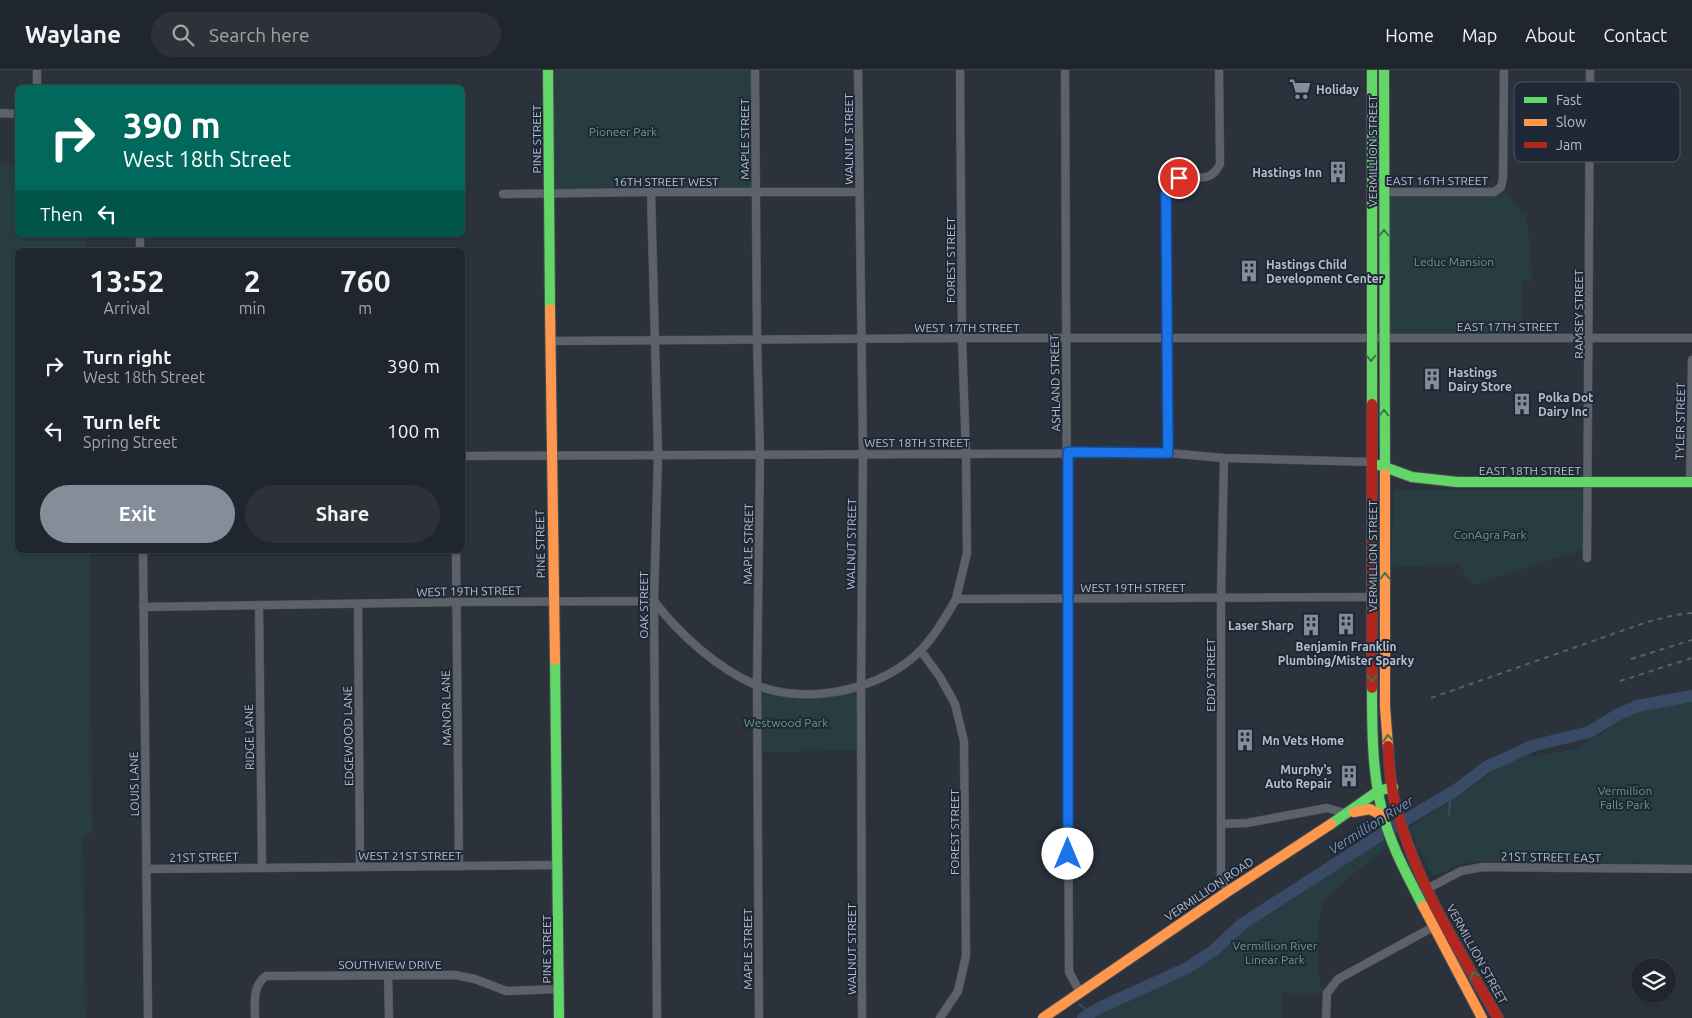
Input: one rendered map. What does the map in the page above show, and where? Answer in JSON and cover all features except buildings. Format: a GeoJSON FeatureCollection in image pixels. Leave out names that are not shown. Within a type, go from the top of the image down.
{"type":"FeatureCollection","features":[{"type":"Feature","properties":{"kind":"main road","name":"PINE STREET"},"geometry":{"type":"LineString","coordinates":[[548,70],[559,1018]]}},
{"type":"Feature","properties":{"kind":"main road","name":"VERMILLION STREET"},"geometry":{"type":"LineString","coordinates":[[1372,70],[1373,756],[1383,816],[1396,851],[1482,1018]]}},
{"type":"Feature","properties":{"kind":"main road","name":"VERMILLION STREET"},"geometry":{"type":"LineString","coordinates":[[1384,70],[1385,707],[1393,787],[1397,809],[1408,844],[1427,888],[1498,1018]]}},
{"type":"Feature","properties":{"kind":"main road","name":"EAST 18TH STREET"},"geometry":{"type":"LineString","coordinates":[[1372,462],[1412,476],[1457,482],[1691,482]]}},
{"type":"Feature","properties":{"kind":"main road","name":"VERMILLION ROAD"},"geometry":{"type":"LineString","coordinates":[[1043,1018],[1227,892],[1348,814],[1378,791],[1393,787]]}},
{"type":"Feature","properties":{"kind":"main road"},"geometry":{"type":"LineString","coordinates":[[1348,814],[1366,808],[1383,816]]}},
{"type":"Feature","properties":{"kind":"street"},"geometry":{"type":"LineString","coordinates":[[37,70],[37,85]]}},
{"type":"Feature","properties":{"kind":"street","name":"MAPLE STREET"},"geometry":{"type":"LineString","coordinates":[[755,70],[755,192],[760,454],[757,685],[759,1018]]}},
{"type":"Feature","properties":{"kind":"street","name":"WALNUT STREET"},"geometry":{"type":"LineString","coordinates":[[858,70],[863,454],[861,686],[862,1018]]}},
{"type":"Feature","properties":{"kind":"street","name":"FOREST STREET"},"geometry":{"type":"LineString","coordinates":[[956,599],[967,553],[962,338],[960,70]]}},
{"type":"Feature","properties":{"kind":"street","name":"ASHLAND STREET"},"geometry":{"type":"LineString","coordinates":[[1065,70],[1069,972],[1080,992]]}},
{"type":"Feature","properties":{"kind":"street"},"geometry":{"type":"LineString","coordinates":[[1168,453],[1166,193],[1169,183],[1179,178],[1206,178],[1215,173],[1220,164],[1219,70]]}},
{"type":"Feature","properties":{"kind":"street","name":"EAST 16TH STREET"},"geometry":{"type":"LineString","coordinates":[[1371,192],[1494,192],[1501,187],[1503,178],[1504,70]]}},
{"type":"Feature","properties":{"kind":"street"},"geometry":{"type":"LineString","coordinates":[[0,114],[15,114]]}},
{"type":"Feature","properties":{"kind":"street","name":"RAMSEY STREET"},"geometry":{"type":"LineString","coordinates":[[1587,558],[1590,162]]}},
{"type":"Feature","properties":{"kind":"street","name":"OAK STREET"},"geometry":{"type":"LineString","coordinates":[[651,192],[658,455],[654,601],[657,1018]]}},
{"type":"Feature","properties":{"kind":"street","name":"16TH STREET WEST"},"geometry":{"type":"LineString","coordinates":[[503,194],[859,192]]}},
{"type":"Feature","properties":{"kind":"street","name":"WEST 17TH STREET"},"geometry":{"type":"LineString","coordinates":[[550,341],[654,339],[1384,338]]}},
{"type":"Feature","properties":{"kind":"street","name":"EAST 17TH STREET"},"geometry":{"type":"LineString","coordinates":[[1384,338],[1692,338]]}},
{"type":"Feature","properties":{"kind":"street","name":"TYLER STREET"},"geometry":{"type":"LineString","coordinates":[[1691,482],[1692,360]]}},
{"type":"Feature","properties":{"kind":"street","name":"WEST 18TH STREET"},"geometry":{"type":"LineString","coordinates":[[465,456],[1068,452],[1168,453],[1224,458],[1372,462]]}},
{"type":"Feature","properties":{"kind":"street","name":"EDDY STREET"},"geometry":{"type":"LineString","coordinates":[[1224,458],[1221,598],[1221,876],[1227,892]]}},
{"type":"Feature","properties":{"kind":"street","name":"LOUIS LANE"},"geometry":{"type":"LineString","coordinates":[[142,553],[148,1018]]}},
{"type":"Feature","properties":{"kind":"street","name":"MANOR LANE"},"geometry":{"type":"LineString","coordinates":[[456,553],[459,866]]}},
{"type":"Feature","properties":{"kind":"street","name":"WEST 19TH STREET"},"geometry":{"type":"LineString","coordinates":[[956,599],[1385,597]]}},
{"type":"Feature","properties":{"kind":"street"},"geometry":{"type":"LineString","coordinates":[[654,601],[667,618],[718,664],[757,685],[772,690],[808,694],[832,692],[861,686],[893,672],[921,651],[941,626],[956,599]]}},
{"type":"Feature","properties":{"kind":"street","name":"WEST 19TH STREET"},"geometry":{"type":"LineString","coordinates":[[143,607],[654,601]]}},
{"type":"Feature","properties":{"kind":"street","name":"EDGEWOOD LANE"},"geometry":{"type":"LineString","coordinates":[[358,604],[360,867]]}},
{"type":"Feature","properties":{"kind":"street","name":"RIDGE LANE"},"geometry":{"type":"LineString","coordinates":[[259,606],[262,868]]}},
{"type":"Feature","properties":{"kind":"street","name":"FOREST STREET"},"geometry":{"type":"LineString","coordinates":[[921,651],[940,677],[955,704],[964,742],[966,956],[958,991],[940,1018]]}},
{"type":"Feature","properties":{"kind":"street"},"geometry":{"type":"LineString","coordinates":[[1222,824],[1247,823],[1327,808],[1348,814]]}},
{"type":"Feature","properties":{"kind":"street","name":"WEST 21ST STREET"},"geometry":{"type":"LineString","coordinates":[[262,868],[558,865]]}},
{"type":"Feature","properties":{"kind":"street","name":"21ST STREET"},"geometry":{"type":"LineString","coordinates":[[147,869],[262,868]]}},
{"type":"Feature","properties":{"kind":"street","name":"21ST STREET EAST"},"geometry":{"type":"LineString","coordinates":[[1417,895],[1461,871],[1482,868],[1692,869]]}},
{"type":"Feature","properties":{"kind":"street"},"geometry":{"type":"LineString","coordinates":[[1326,1018],[1327,993],[1338,979],[1444,921]]}},
{"type":"Feature","properties":{"kind":"street"},"geometry":{"type":"LineString","coordinates":[[388,975],[389,1018]]}},
{"type":"Feature","properties":{"kind":"street","name":"SOUTHVIEW DRIVE"},"geometry":{"type":"LineString","coordinates":[[255,1018],[256,988],[260,980],[266,976],[455,975],[475,979],[506,991],[559,989]]}},
{"type":"Feature","properties":{"kind":"green space","name":"Pioneer Park"},"geometry":{"type":"Polygon","coordinates":[[[548,70],[755,70],[755,192],[548,194],[548,70]]]}},
{"type":"Feature","properties":{"kind":"green space"},"geometry":{"type":"Polygon","coordinates":[[[0,164],[15,164],[15,237],[87,237],[87,248],[15,248],[15,553],[90,553],[92,834],[83,834],[85,1018],[0,1018],[0,164]]]}},
{"type":"Feature","properties":{"kind":"green space","name":"Leduc Mansion"},"geometry":{"type":"Polygon","coordinates":[[[1501,187],[1518,207],[1520,213],[1526,212],[1532,281],[1522,281],[1522,337],[1384,338],[1384,191],[1494,192],[1501,187]]]}},
{"type":"Feature","properties":{"kind":"green space","name":"ConAgra Park"},"geometry":{"type":"Polygon","coordinates":[[[1394,490],[1582,490],[1582,548],[1573,553],[1471,585],[1459,564],[1391,567],[1394,490]]]}},
{"type":"Feature","properties":{"kind":"green space","name":"Westwood Park"},"geometry":{"type":"Polygon","coordinates":[[[757,685],[793,693],[861,686],[862,750],[757,752],[757,685]]]}},
{"type":"Feature","properties":{"kind":"green space","name":"Vermillion Falls Park"},"geometry":{"type":"Polygon","coordinates":[[[1692,699],[1692,864],[1482,861],[1462,864],[1433,876],[1410,827],[1499,767],[1527,754],[1535,757],[1575,749],[1601,734],[1616,719],[1634,709],[1692,699]]]}},
{"type":"Feature","properties":{"kind":"green space","name":"Vermillion River Linear Park"},"geometry":{"type":"Polygon","coordinates":[[[1382,834],[1387,848],[1358,870],[1327,898],[1323,904],[1319,916],[1317,972],[1323,990],[1327,993],[1282,993],[1281,1018],[1083,1018],[1099,1008],[1187,968],[1213,951],[1242,924],[1382,834]]]}},
{"type":"Feature","properties":{"kind":"waterway","name":"Vermillion River"},"geometry":{"type":"LineString","coordinates":[[1083,1018],[1099,1008],[1187,968],[1213,951],[1242,924],[1382,834],[1456,790],[1486,767],[1532,746],[1589,732],[1617,715],[1637,706],[1692,696]]}},
{"type":"Feature","properties":{"kind":"waterway"},"geometry":{"type":"LineString","coordinates":[[1449,815],[1450,801],[1456,790]]}},
{"type":"Feature","properties":{"kind":"waterway"},"geometry":{"type":"LineString","coordinates":[[1079,1004],[1090,1013]]}},
{"type":"Feature","properties":{"kind":"railway"},"geometry":{"type":"LineString","coordinates":[[1431,698],[1647,622],[1692,613]]}},
{"type":"Feature","properties":{"kind":"railway"},"geometry":{"type":"LineString","coordinates":[[1631,659],[1692,640]]}},
{"type":"Feature","properties":{"kind":"railway"},"geometry":{"type":"LineString","coordinates":[[1620,681],[1692,658]]}},
{"type":"Feature","properties":{"kind":"traffic: fast"},"geometry":{"type":"LineString","coordinates":[[548,70],[550,309]]}},
{"type":"Feature","properties":{"kind":"traffic: fast"},"geometry":{"type":"LineString","coordinates":[[1372,70],[1372,404]]}},
{"type":"Feature","properties":{"kind":"traffic: fast"},"geometry":{"type":"LineString","coordinates":[[1384,70],[1385,474]]}},
{"type":"Feature","properties":{"kind":"traffic: fast"},"geometry":{"type":"LineString","coordinates":[[1379,465],[1412,477],[1457,482],[1692,482]]}},
{"type":"Feature","properties":{"kind":"traffic: fast"},"geometry":{"type":"LineString","coordinates":[[555,660],[559,1018]]}},
{"type":"Feature","properties":{"kind":"traffic: fast"},"geometry":{"type":"LineString","coordinates":[[1372,688],[1375,774],[1381,808],[1394,846],[1423,906]]}},
{"type":"Feature","properties":{"kind":"traffic: fast"},"geometry":{"type":"LineString","coordinates":[[1331,824],[1378,791],[1393,787]]}},
{"type":"Feature","properties":{"kind":"traffic: slow"},"geometry":{"type":"LineString","coordinates":[[550,309],[555,660]]}},
{"type":"Feature","properties":{"kind":"traffic: slow"},"geometry":{"type":"LineString","coordinates":[[1385,474],[1385,707],[1388,746]]}},
{"type":"Feature","properties":{"kind":"traffic: slow"},"geometry":{"type":"LineString","coordinates":[[1354,812],[1370,809],[1383,816]]}},
{"type":"Feature","properties":{"kind":"traffic: slow"},"geometry":{"type":"LineString","coordinates":[[1043,1018],[1227,892],[1331,824]]}},
{"type":"Feature","properties":{"kind":"traffic: slow"},"geometry":{"type":"LineString","coordinates":[[1423,906],[1482,1018]]}},
{"type":"Feature","properties":{"kind":"traffic: jam"},"geometry":{"type":"LineString","coordinates":[[1372,404],[1372,688]]}},
{"type":"Feature","properties":{"kind":"traffic: jam"},"geometry":{"type":"LineString","coordinates":[[1388,746],[1394,799],[1413,857],[1438,912],[1498,1018]]}},
{"type":"Feature","properties":{"kind":"place","name":"Holiday"},"geometry":{"type":"Point","coordinates":[1300,89]}},
{"type":"Feature","properties":{"kind":"place","name":"Hastings Inn"},"geometry":{"type":"Point","coordinates":[1338,172]}},
{"type":"Feature","properties":{"kind":"place","name":"Hastings Child Development Center"},"geometry":{"type":"Point","coordinates":[1249,271]}},
{"type":"Feature","properties":{"kind":"place","name":"Hastings Dairy Store"},"geometry":{"type":"Point","coordinates":[1432,379]}},
{"type":"Feature","properties":{"kind":"place","name":"Polka Dot Dairy Inc"},"geometry":{"type":"Point","coordinates":[1522,404]}},
{"type":"Feature","properties":{"kind":"place","name":"Benjamin Franklin Plumbing/Mister Sparky"},"geometry":{"type":"Point","coordinates":[1346,624]}},
{"type":"Feature","properties":{"kind":"place","name":"Laser Sharp"},"geometry":{"type":"Point","coordinates":[1311,625]}},
{"type":"Feature","properties":{"kind":"place","name":"Mn Vets Home"},"geometry":{"type":"Point","coordinates":[1245,740]}},
{"type":"Feature","properties":{"kind":"place","name":"Murphy's Auto Repair"},"geometry":{"type":"Point","coordinates":[1349,776]}},
{"type":"Feature","properties":{"kind":"route"},"geometry":{"type":"LineString","coordinates":[[1068,854],[1068,452],[1168,453],[1166,193],[1169,183],[1179,178]]}}]}
